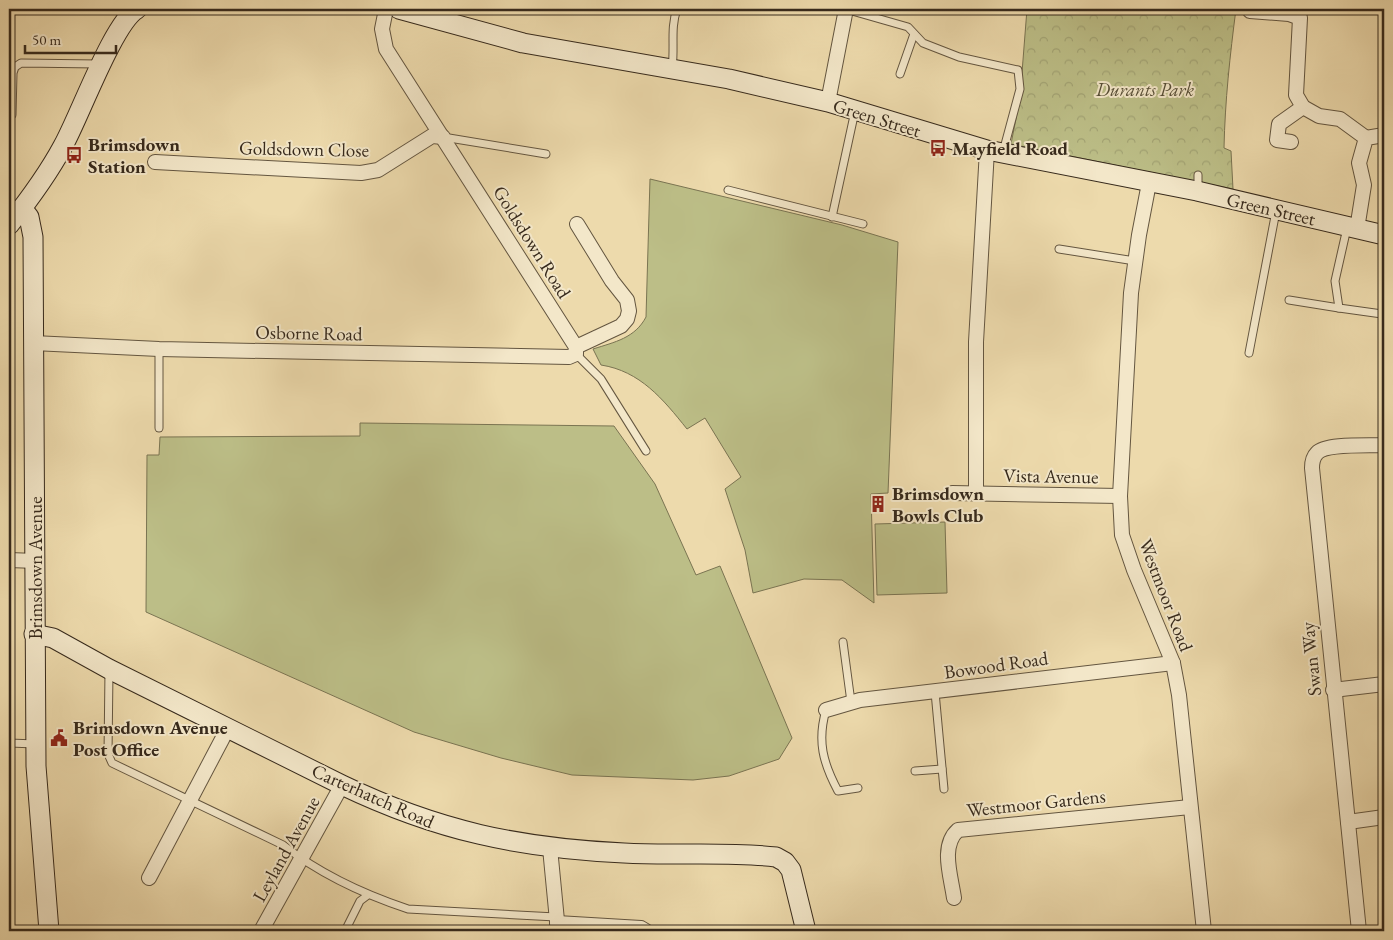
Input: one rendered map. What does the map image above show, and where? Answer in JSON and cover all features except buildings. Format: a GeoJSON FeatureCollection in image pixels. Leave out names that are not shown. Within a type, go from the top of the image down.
{"type":"FeatureCollection","features":[{"type":"Feature","properties":{"kind":"street"},"geometry":{"type":"LineString","coordinates":[[9,225],[63,148],[101,64],[123,23],[134,9]]}},
{"type":"Feature","properties":{"kind":"street","name":"Goldsdown Road"},"geometry":{"type":"LineString","coordinates":[[386,9],[382,29],[386,49],[443,136],[576,351]]}},
{"type":"Feature","properties":{"kind":"street","name":"Green Street"},"geometry":{"type":"LineString","coordinates":[[399,9],[523,43],[729,79],[828,102],[995,151],[1149,183],[1198,183],[1276,210],[1384,235]]}},
{"type":"Feature","properties":{"kind":"street"},"geometry":{"type":"LineString","coordinates":[[828,102],[845,9]]}},
{"type":"Feature","properties":{"kind":"street"},"geometry":{"type":"LineString","coordinates":[[1250,11],[1289,14],[1300,18],[1296,95],[1303,107],[1319,116],[1340,119],[1366,138],[1384,135]]}},
{"type":"Feature","properties":{"kind":"street"},"geometry":{"type":"LineString","coordinates":[[1291,142],[1277,140],[1279,124],[1303,107]]}},
{"type":"Feature","properties":{"kind":"street","name":"Goldsdown Close"},"geometry":{"type":"LineString","coordinates":[[155,162],[361,173],[378,170],[432,136],[443,136]]}},
{"type":"Feature","properties":{"kind":"street"},"geometry":{"type":"LineString","coordinates":[[1352,228],[1364,185],[1359,163],[1366,138]]}},
{"type":"Feature","properties":{"kind":"street"},"geometry":{"type":"LineString","coordinates":[[976,494],[976,342],[995,151]]}},
{"type":"Feature","properties":{"kind":"street","name":"Westmoor Road"},"geometry":{"type":"LineString","coordinates":[[1149,183],[1131,293],[1120,496],[1122,535],[1134,570],[1173,662],[1179,695],[1204,931]]}},
{"type":"Feature","properties":{"kind":"street","name":"Brimsdown Avenue"},"geometry":{"type":"LineString","coordinates":[[22,208],[29,217],[33,237],[36,744],[49,931]]}},
{"type":"Feature","properties":{"kind":"street"},"geometry":{"type":"LineString","coordinates":[[576,351],[621,326],[627,319],[629,311],[627,300],[612,281],[577,224]]}},
{"type":"Feature","properties":{"kind":"street","name":"Osborne Road"},"geometry":{"type":"LineString","coordinates":[[33,343],[159,349],[569,357],[576,351]]}},
{"type":"Feature","properties":{"kind":"street","name":"Swan Way"},"geometry":{"type":"LineString","coordinates":[[1359,931],[1333,690],[1312,468],[1313,458],[1318,452],[1327,447],[1384,445]]}},
{"type":"Feature","properties":{"kind":"street","name":"Vista Avenue"},"geometry":{"type":"LineString","coordinates":[[952,493],[1120,496]]}},
{"type":"Feature","properties":{"kind":"street"},"geometry":{"type":"LineString","coordinates":[[9,560],[36,561]]}},
{"type":"Feature","properties":{"kind":"street","name":"Carterhatch Road"},"geometry":{"type":"LineString","coordinates":[[34,634],[53,638],[109,669],[342,785],[428,822],[485,838],[550,848],[632,854],[776,857],[785,862],[791,870],[806,931]]}},
{"type":"Feature","properties":{"kind":"street","name":"Bowood Road"},"geometry":{"type":"LineString","coordinates":[[826,710],[851,702],[1173,662]]}},
{"type":"Feature","properties":{"kind":"street"},"geometry":{"type":"LineString","coordinates":[[1333,690],[1384,684]]}},
{"type":"Feature","properties":{"kind":"street"},"geometry":{"type":"LineString","coordinates":[[149,878],[191,802],[228,728]]}},
{"type":"Feature","properties":{"kind":"street","name":"Leyland Avenue"},"geometry":{"type":"LineString","coordinates":[[261,931],[342,785]]}},
{"type":"Feature","properties":{"kind":"street","name":"Westmoor Gardens"},"geometry":{"type":"LineString","coordinates":[[954,898],[948,852],[949,841],[958,830],[1190,806]]}},
{"type":"Feature","properties":{"kind":"street"},"geometry":{"type":"LineString","coordinates":[[1348,822],[1384,817]]}},
{"type":"Feature","properties":{"kind":"street"},"geometry":{"type":"LineString","coordinates":[[550,848],[557,924],[641,928],[646,931]]}},
{"type":"Feature","properties":{"kind":"lane"},"geometry":{"type":"LineString","coordinates":[[672,70],[673,33],[677,9]]}},
{"type":"Feature","properties":{"kind":"lane"},"geometry":{"type":"LineString","coordinates":[[845,9],[908,28],[923,43],[959,57],[1018,70],[1020,89],[995,151]]}},
{"type":"Feature","properties":{"kind":"lane"},"geometry":{"type":"LineString","coordinates":[[900,74],[914,34]]}},
{"type":"Feature","properties":{"kind":"lane"},"geometry":{"type":"LineString","coordinates":[[12,114],[14,73],[15,67],[20,63],[101,64]]}},
{"type":"Feature","properties":{"kind":"lane"},"geometry":{"type":"LineString","coordinates":[[832,216],[855,111]]}},
{"type":"Feature","properties":{"kind":"lane"},"geometry":{"type":"LineString","coordinates":[[443,136],[546,154]]}},
{"type":"Feature","properties":{"kind":"lane"},"geometry":{"type":"LineString","coordinates":[[728,190],[863,224]]}},
{"type":"Feature","properties":{"kind":"lane"},"geometry":{"type":"LineString","coordinates":[[1249,353],[1276,210]]}},
{"type":"Feature","properties":{"kind":"lane"},"geometry":{"type":"LineString","coordinates":[[1339,308],[1335,281],[1352,228]]}},
{"type":"Feature","properties":{"kind":"lane"},"geometry":{"type":"LineString","coordinates":[[1059,248],[1135,261]]}},
{"type":"Feature","properties":{"kind":"lane"},"geometry":{"type":"LineString","coordinates":[[1289,300],[1382,314]]}},
{"type":"Feature","properties":{"kind":"lane"},"geometry":{"type":"LineString","coordinates":[[159,349],[159,428]]}},
{"type":"Feature","properties":{"kind":"lane"},"geometry":{"type":"LineString","coordinates":[[576,351],[601,379],[646,451]]}},
{"type":"Feature","properties":{"kind":"lane"},"geometry":{"type":"LineString","coordinates":[[843,642],[851,702]]}},
{"type":"Feature","properties":{"kind":"lane"},"geometry":{"type":"LineString","coordinates":[[109,669],[108,754],[112,763],[283,845],[302,860],[368,895],[408,909],[522,917],[557,924]]}},
{"type":"Feature","properties":{"kind":"lane"},"geometry":{"type":"LineString","coordinates":[[936,692],[944,789]]}},
{"type":"Feature","properties":{"kind":"lane"},"geometry":{"type":"LineString","coordinates":[[826,710],[821,727],[824,761],[838,791],[858,788]]}},
{"type":"Feature","properties":{"kind":"lane"},"geometry":{"type":"LineString","coordinates":[[9,743],[36,744]]}},
{"type":"Feature","properties":{"kind":"lane"},"geometry":{"type":"LineString","coordinates":[[915,771],[942,769]]}},
{"type":"Feature","properties":{"kind":"lane"},"geometry":{"type":"LineString","coordinates":[[345,931],[360,901],[368,895]]}},
{"type":"Feature","properties":{"kind":"green space","name":"Durants Park"},"geometry":{"type":"Polygon","coordinates":[[[1027,9],[1236,9],[1228,78],[1224,148],[1231,151],[1233,189],[1011,144],[1020,98],[1027,9]]]}},
{"type":"Feature","properties":{"kind":"green space"},"geometry":{"type":"Polygon","coordinates":[[[650,179],[842,225],[898,242],[888,493],[871,494],[874,603],[842,580],[804,579],[753,593],[745,550],[725,489],[741,477],[705,418],[687,429],[650,388],[628,373],[601,365],[593,349],[630,335],[646,317],[650,179]]]}},
{"type":"Feature","properties":{"kind":"green space"},"geometry":{"type":"Polygon","coordinates":[[[360,423],[614,426],[655,484],[696,575],[720,566],[792,738],[779,759],[729,776],[693,780],[572,775],[501,758],[414,732],[146,612],[147,455],[159,455],[160,437],[360,436],[360,423]]]}},
{"type":"Feature","properties":{"kind":"green space"},"geometry":{"type":"Polygon","coordinates":[[[945,522],[947,593],[877,595],[875,524],[945,522]]]}},
{"type":"Feature","properties":{"kind":"place","name":"Mayfield Road"},"geometry":{"type":"Point","coordinates":[938,148]}},
{"type":"Feature","properties":{"kind":"place","name":"Brimsdown Station"},"geometry":{"type":"Point","coordinates":[74,155]}},
{"type":"Feature","properties":{"kind":"place","name":"Brimsdown Bowls Club"},"geometry":{"type":"Point","coordinates":[878,504]}},
{"type":"Feature","properties":{"kind":"place","name":"Brimsdown Avenue Post Office"},"geometry":{"type":"Point","coordinates":[59,738]}}]}
